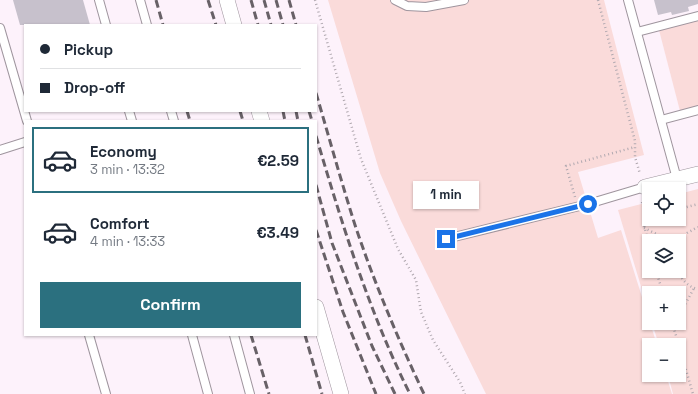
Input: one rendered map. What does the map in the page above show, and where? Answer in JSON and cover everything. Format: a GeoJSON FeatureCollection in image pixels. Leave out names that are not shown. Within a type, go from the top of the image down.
{"type":"FeatureCollection","features":[{"type":"Feature","properties":{"kind":"street"},"geometry":{"type":"LineString","coordinates":[[227,0],[234,24]]}},
{"type":"Feature","properties":{"kind":"street"},"geometry":{"type":"LineString","coordinates":[[664,182],[698,174]]}},
{"type":"Feature","properties":{"kind":"street"},"geometry":{"type":"LineString","coordinates":[[317,310],[341,394]]}},
{"type":"Feature","properties":{"kind":"lane"},"geometry":{"type":"LineString","coordinates":[[99,0],[106,24]]}},
{"type":"Feature","properties":{"kind":"lane"},"geometry":{"type":"LineString","coordinates":[[140,0],[147,24]]}},
{"type":"Feature","properties":{"kind":"lane"},"geometry":{"type":"LineString","coordinates":[[396,0],[407,6],[426,6],[464,0]]}},
{"type":"Feature","properties":{"kind":"lane"},"geometry":{"type":"LineString","coordinates":[[628,0],[676,179]]}},
{"type":"Feature","properties":{"kind":"lane"},"geometry":{"type":"LineString","coordinates":[[637,32],[698,16]]}},
{"type":"Feature","properties":{"kind":"lane"},"geometry":{"type":"LineString","coordinates":[[0,28],[24,108]]}},
{"type":"Feature","properties":{"kind":"lane"},"geometry":{"type":"LineString","coordinates":[[661,120],[698,110]]}},
{"type":"Feature","properties":{"kind":"lane"},"geometry":{"type":"LineString","coordinates":[[0,150],[24,142]]}},
{"type":"Feature","properties":{"kind":"lane"},"geometry":{"type":"LineString","coordinates":[[446,239],[578,206],[642,188]]}},
{"type":"Feature","properties":{"kind":"lane"},"geometry":{"type":"LineString","coordinates":[[89,336],[106,394]]}},
{"type":"Feature","properties":{"kind":"lane"},"geometry":{"type":"LineString","coordinates":[[192,336],[208,394]]}},
{"type":"Feature","properties":{"kind":"lane"},"geometry":{"type":"LineString","coordinates":[[234,336],[250,394]]}},
{"type":"Feature","properties":{"kind":"path"},"geometry":{"type":"LineString","coordinates":[[315,0],[362,159],[398,249],[416,280],[421,312],[433,340],[460,382],[465,394]]}},
{"type":"Feature","properties":{"kind":"path"},"geometry":{"type":"LineString","coordinates":[[598,0],[635,141],[635,157],[643,182]]}},
{"type":"Feature","properties":{"kind":"path"},"geometry":{"type":"LineString","coordinates":[[578,206],[566,166],[635,147]]}},
{"type":"Feature","properties":{"kind":"path"},"geometry":{"type":"LineString","coordinates":[[686,208],[698,204]]}},
{"type":"Feature","properties":{"kind":"path"},"geometry":{"type":"LineString","coordinates":[[685,234],[698,227]]}},
{"type":"Feature","properties":{"kind":"path"},"geometry":{"type":"LineString","coordinates":[[644,228],[656,234]]}},
{"type":"Feature","properties":{"kind":"path"},"geometry":{"type":"LineString","coordinates":[[644,228],[646,234]]}},
{"type":"Feature","properties":{"kind":"path"},"geometry":{"type":"LineString","coordinates":[[682,278],[686,284],[698,289]]}},
{"type":"Feature","properties":{"kind":"path"},"geometry":{"type":"LineString","coordinates":[[686,304],[694,288]]}},
{"type":"Feature","properties":{"kind":"path"},"geometry":{"type":"LineString","coordinates":[[686,370],[693,394]]}},
{"type":"Feature","properties":{"kind":"shaded area"},"geometry":{"type":"Polygon","coordinates":[[[328,0],[604,0],[644,155],[578,172],[598,238],[621,230],[642,297],[642,330],[652,330],[655,338],[642,338],[642,382],[668,382],[672,394],[486,394],[401,221],[380,173],[328,0]]]}},
{"type":"Feature","properties":{"kind":"shaded area"},"geometry":{"type":"Polygon","coordinates":[[[698,20],[698,106],[680,111],[659,30],[698,20]]]}},
{"type":"Feature","properties":{"kind":"shaded area"},"geometry":{"type":"Polygon","coordinates":[[[698,189],[698,394],[673,394],[670,382],[686,382],[686,338],[657,338],[654,330],[686,330],[686,286],[642,286],[642,290],[618,210],[642,204],[642,226],[686,226],[686,192],[698,189]]]}},
{"type":"Feature","properties":{"kind":"building"},"geometry":{"type":"Polygon","coordinates":[[[13,0],[83,0],[90,24],[24,24],[20,25],[13,0]]]}},
{"type":"Feature","properties":{"kind":"building"},"geometry":{"type":"Polygon","coordinates":[[[654,0],[698,0],[698,4],[688,7],[689,11],[672,15],[671,12],[658,15],[654,0]]]}},
{"type":"Feature","properties":{"kind":"railway"},"geometry":{"type":"LineString","coordinates":[[156,0],[163,24]]}},
{"type":"Feature","properties":{"kind":"railway"},"geometry":{"type":"LineString","coordinates":[[208,0],[216,24]]}},
{"type":"Feature","properties":{"kind":"railway"},"geometry":{"type":"LineString","coordinates":[[251,0],[258,24]]}},
{"type":"Feature","properties":{"kind":"railway"},"geometry":{"type":"LineString","coordinates":[[264,0],[271,24]]}},
{"type":"Feature","properties":{"kind":"railway"},"geometry":{"type":"LineString","coordinates":[[276,0],[283,24]]}},
{"type":"Feature","properties":{"kind":"railway"},"geometry":{"type":"LineString","coordinates":[[289,0],[296,24]]}},
{"type":"Feature","properties":{"kind":"railway"},"geometry":{"type":"LineString","coordinates":[[317,96],[362,246],[387,310],[424,394]]}},
{"type":"Feature","properties":{"kind":"railway"},"geometry":{"type":"LineString","coordinates":[[187,112],[190,120]]}},
{"type":"Feature","properties":{"kind":"railway"},"geometry":{"type":"LineString","coordinates":[[240,112],[243,120]]}},
{"type":"Feature","properties":{"kind":"railway"},"geometry":{"type":"LineString","coordinates":[[283,112],[285,120]]}},
{"type":"Feature","properties":{"kind":"railway"},"geometry":{"type":"LineString","coordinates":[[296,112],[298,120]]}},
{"type":"Feature","properties":{"kind":"railway"},"geometry":{"type":"LineString","coordinates":[[309,112],[312,120]]}},
{"type":"Feature","properties":{"kind":"railway"},"geometry":{"type":"LineString","coordinates":[[317,139],[346,235],[369,300],[395,363],[410,394]]}},
{"type":"Feature","properties":{"kind":"railway"},"geometry":{"type":"LineString","coordinates":[[317,189],[332,243],[372,346],[395,394]]}},
{"type":"Feature","properties":{"kind":"railway"},"geometry":{"type":"LineString","coordinates":[[317,233],[343,312],[376,394]]}},
{"type":"Feature","properties":{"kind":"railway"},"geometry":{"type":"LineString","coordinates":[[251,336],[269,394]]}},
{"type":"Feature","properties":{"kind":"railway"},"geometry":{"type":"LineString","coordinates":[[305,336],[322,394]]}},
{"type":"Feature","properties":{"kind":"route"},"geometry":{"type":"LineString","coordinates":[[446,239],[588,204]]}}]}
